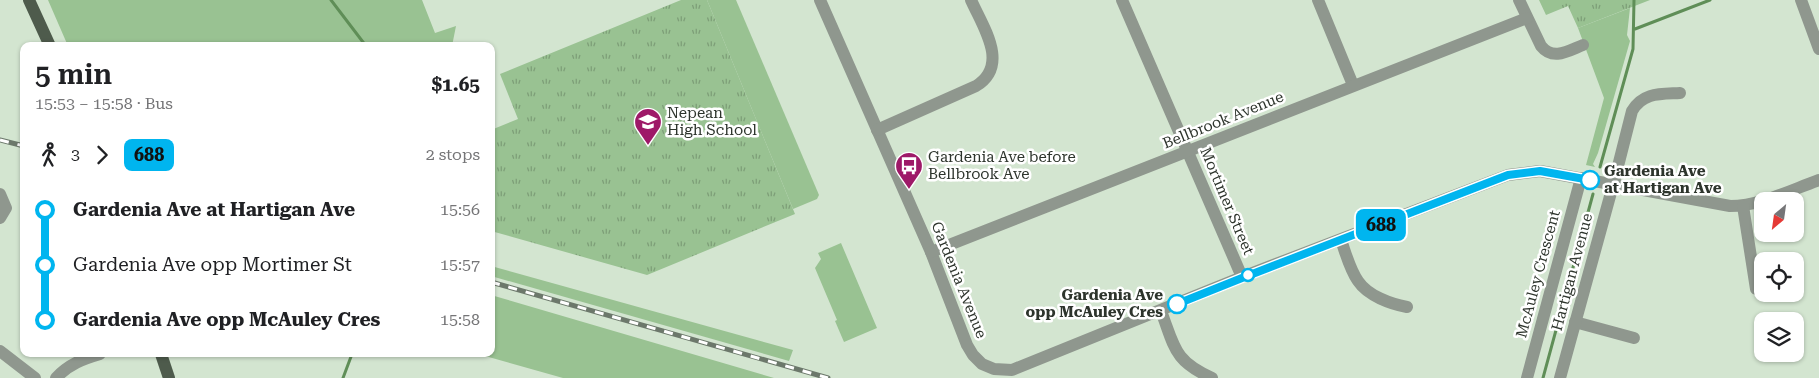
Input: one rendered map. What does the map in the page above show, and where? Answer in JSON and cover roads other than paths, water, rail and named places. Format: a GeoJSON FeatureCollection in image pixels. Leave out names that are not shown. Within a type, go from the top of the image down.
{"type":"FeatureCollection","features":[{"type":"Feature","properties":{"kind":"main road"},"geometry":{"type":"LineString","coordinates":[[29,0],[48,42]]}},
{"type":"Feature","properties":{"kind":"main road"},"geometry":{"type":"LineString","coordinates":[[162,357],[169,378]]}},
{"type":"Feature","properties":{"kind":"street","name":"Gardenia Avenue"},"geometry":{"type":"LineString","coordinates":[[820,0],[931,252],[967,345],[977,360],[994,370],[1012,370],[1508,175],[1540,171],[1716,205],[1743,206],[1819,180]]}},
{"type":"Feature","properties":{"kind":"street"},"geometry":{"type":"LineString","coordinates":[[877,130],[976,86],[990,74],[993,61],[992,48],[971,0]]}},
{"type":"Feature","properties":{"kind":"street","name":"Mortimer Street"},"geometry":{"type":"LineString","coordinates":[[1122,0],[1242,278]]}},
{"type":"Feature","properties":{"kind":"street"},"geometry":{"type":"LineString","coordinates":[[1318,0],[1353,85]]}},
{"type":"Feature","properties":{"kind":"street"},"geometry":{"type":"LineString","coordinates":[[1520,0],[1541,46],[1550,53],[1559,54],[1583,45]]}},
{"type":"Feature","properties":{"kind":"street"},"geometry":{"type":"LineString","coordinates":[[1801,0],[1819,49]]}},
{"type":"Feature","properties":{"kind":"street","name":"Bellbrook Avenue"},"geometry":{"type":"LineString","coordinates":[[931,252],[1527,18]]}},
{"type":"Feature","properties":{"kind":"street","name":"Hartigan Avenue"},"geometry":{"type":"LineString","coordinates":[[1560,378],[1613,185],[1629,118],[1638,102],[1649,96],[1680,93]]}},
{"type":"Feature","properties":{"kind":"street","name":"McAuley Crescent"},"geometry":{"type":"LineString","coordinates":[[1527,378],[1580,178]]}},
{"type":"Feature","properties":{"kind":"street"},"geometry":{"type":"LineString","coordinates":[[0,194],[6,208],[0,218]]}},
{"type":"Feature","properties":{"kind":"street"},"geometry":{"type":"LineString","coordinates":[[1743,206],[1754,277]]}},
{"type":"Feature","properties":{"kind":"street"},"geometry":{"type":"LineString","coordinates":[[1341,240],[1357,280],[1365,289],[1390,303],[1407,307]]}},
{"type":"Feature","properties":{"kind":"street"},"geometry":{"type":"LineString","coordinates":[[1161,311],[1180,357],[1189,366],[1212,378]]}},
{"type":"Feature","properties":{"kind":"street"},"geometry":{"type":"LineString","coordinates":[[1575,322],[1634,338]]}},
{"type":"Feature","properties":{"kind":"street"},"geometry":{"type":"LineString","coordinates":[[0,351],[35,378]]}},
{"type":"Feature","properties":{"kind":"street"},"geometry":{"type":"LineString","coordinates":[[56,378],[66,368],[76,362],[91,357]]}},
{"type":"Feature","properties":{"kind":"waterway"},"geometry":{"type":"LineString","coordinates":[[331,0],[363,42]]}},
{"type":"Feature","properties":{"kind":"waterway"},"geometry":{"type":"LineString","coordinates":[[1600,167],[1633,49],[1634,0]]}},
{"type":"Feature","properties":{"kind":"waterway"},"geometry":{"type":"LineString","coordinates":[[1635,29],[1710,0]]}},
{"type":"Feature","properties":{"kind":"waterway"},"geometry":{"type":"LineString","coordinates":[[1543,378],[1593,194]]}},
{"type":"Feature","properties":{"kind":"waterway"},"geometry":{"type":"LineString","coordinates":[[343,378],[351,357]]}},
{"type":"Feature","properties":{"kind":"railway"},"geometry":{"type":"LineString","coordinates":[[0,140],[20,145]]}},
{"type":"Feature","properties":{"kind":"railway"},"geometry":{"type":"LineString","coordinates":[[495,283],[828,378]]}},
{"type":"Feature","properties":{"kind":"place","name":"Nepean High School"},"geometry":{"type":"Point","coordinates":[648,146]}},
{"type":"Feature","properties":{"kind":"place","name":"Gardenia Ave at Hartigan Ave"},"geometry":{"type":"Point","coordinates":[1590,180]}},
{"type":"Feature","properties":{"kind":"place","name":"Gardenia Ave before Bellbrook Ave"},"geometry":{"type":"Point","coordinates":[909,190]}},
{"type":"Feature","properties":{"kind":"place","name":"Gardenia Ave opp McAuley Cres"},"geometry":{"type":"Point","coordinates":[1177,304]}}]}
